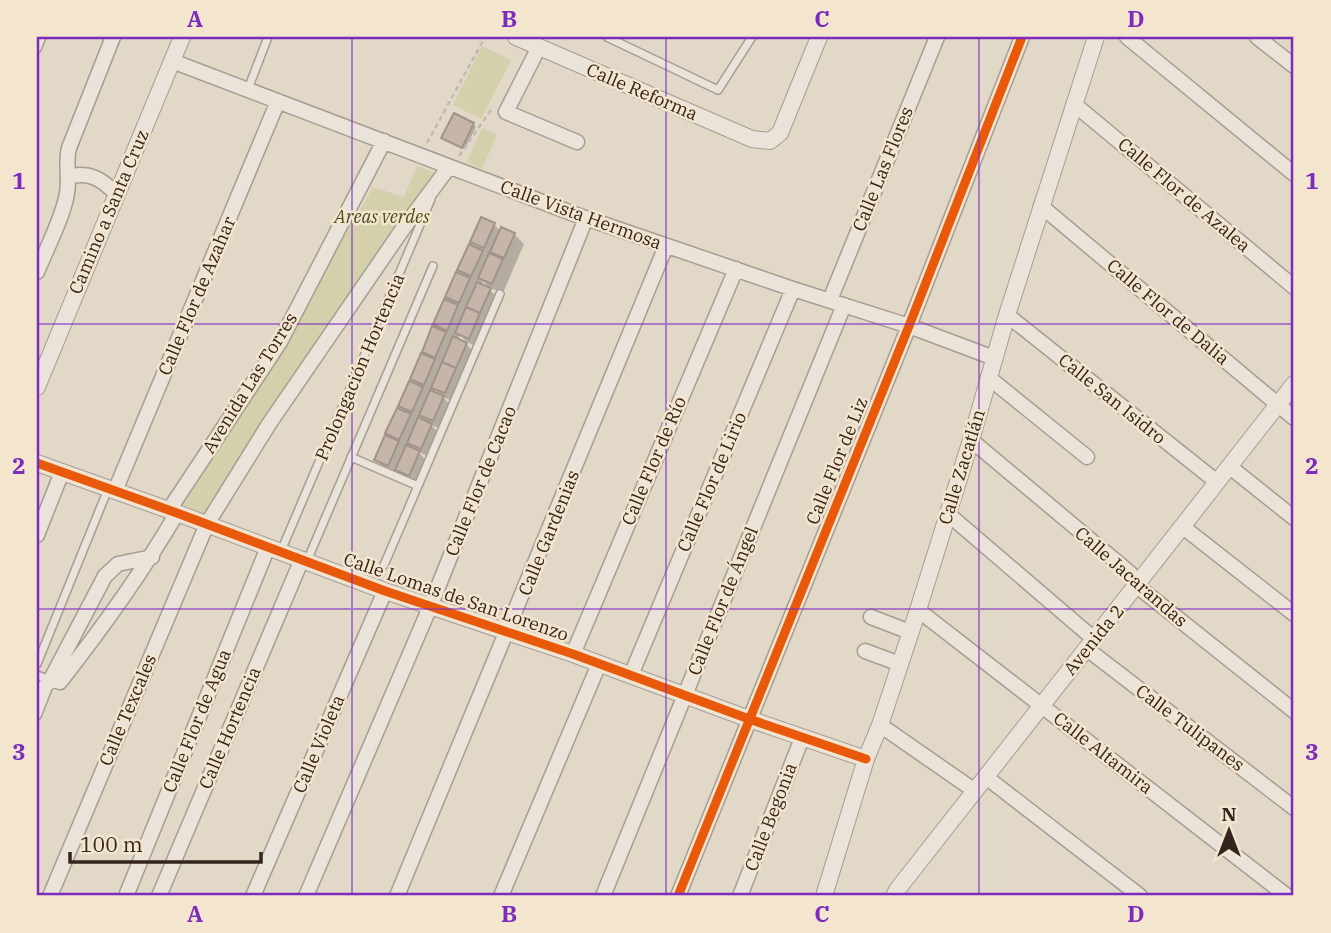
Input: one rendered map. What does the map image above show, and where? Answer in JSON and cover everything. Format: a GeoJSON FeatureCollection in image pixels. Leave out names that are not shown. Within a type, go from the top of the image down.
{"type":"FeatureCollection","features":[{"type":"Feature","properties":{"kind":"street"},"geometry":{"type":"LineString","coordinates":[[37,272],[67,197],[69,148],[113,37]]}},
{"type":"Feature","properties":{"kind":"street","name":"Camino a Santa Cruz"},"geometry":{"type":"LineString","coordinates":[[37,387],[182,37]]}},
{"type":"Feature","properties":{"kind":"street","name":"Calle Reforma"},"geometry":{"type":"LineString","coordinates":[[516,37],[752,139],[770,141],[779,132],[819,37]]}},
{"type":"Feature","properties":{"kind":"street","name":"Calle Las Flores"},"geometry":{"type":"LineString","coordinates":[[837,303],[937,37]]}},
{"type":"Feature","properties":{"kind":"street","name":"Calle Flor de Liz"},"geometry":{"type":"LineString","coordinates":[[678,896],[909,326],[1022,37]]}},
{"type":"Feature","properties":{"kind":"street","name":"Calle Zacatlán"},"geometry":{"type":"LineString","coordinates":[[824,896],[866,759],[918,610],[1007,315],[1096,37]]}},
{"type":"Feature","properties":{"kind":"street"},"geometry":{"type":"LineString","coordinates":[[1127,37],[1294,174]]}},
{"type":"Feature","properties":{"kind":"street"},"geometry":{"type":"LineString","coordinates":[[1256,37],[1294,66]]}},
{"type":"Feature","properties":{"kind":"street"},"geometry":{"type":"LineString","coordinates":[[539,47],[506,112],[577,142]]}},
{"type":"Feature","properties":{"kind":"street","name":"Calle Vista Hermosa"},"geometry":{"type":"LineString","coordinates":[[172,61],[586,218],[909,326],[994,358]]}},
{"type":"Feature","properties":{"kind":"street","name":"Calle Flor de Azahar"},"geometry":{"type":"LineString","coordinates":[[112,490],[278,101]]}},
{"type":"Feature","properties":{"kind":"street","name":"Calle Flor de Azalea"},"geometry":{"type":"LineString","coordinates":[[1074,104],[1294,287]]}},
{"type":"Feature","properties":{"kind":"street","name":"Avenida Las Torres"},"geometry":{"type":"LineString","coordinates":[[44,677],[60,682],[152,557],[173,511],[280,342],[384,141]]}},
{"type":"Feature","properties":{"kind":"street"},"geometry":{"type":"LineString","coordinates":[[438,182],[449,167]]}},
{"type":"Feature","properties":{"kind":"street"},"geometry":{"type":"LineString","coordinates":[[68,177],[78,174],[93,176],[107,184],[116,194]]}},
{"type":"Feature","properties":{"kind":"street","name":"Calle Texcales"},"geometry":{"type":"LineString","coordinates":[[50,896],[206,524],[269,424],[438,182]]}},
{"type":"Feature","properties":{"kind":"street","name":"Calle Flor de Dalia"},"geometry":{"type":"LineString","coordinates":[[1041,206],[1294,418]]}},
{"type":"Feature","properties":{"kind":"street","name":"Calle Flor de Cacao"},"geometry":{"type":"LineString","coordinates":[[306,896],[430,607],[586,218]]}},
{"type":"Feature","properties":{"kind":"street","name":"Calle Gardenias"},"geometry":{"type":"LineString","coordinates":[[397,896],[666,246]]}},
{"type":"Feature","properties":{"kind":"street","name":"Calle Flor de Río"},"geometry":{"type":"LineString","coordinates":[[573,654],[736,269]]}},
{"type":"Feature","properties":{"kind":"street","name":"Calle Flor de Lirio"},"geometry":{"type":"LineString","coordinates":[[631,675],[793,289]]}},
{"type":"Feature","properties":{"kind":"street","name":"Calle Flor de Ángel"},"geometry":{"type":"LineString","coordinates":[[603,896],[685,696],[837,303]]}},
{"type":"Feature","properties":{"kind":"street","name":"Calle San Isidro"},"geometry":{"type":"LineString","coordinates":[[1007,315],[1217,482]]}},
{"type":"Feature","properties":{"kind":"street"},"geometry":{"type":"LineString","coordinates":[[988,377],[1087,457]]}},
{"type":"Feature","properties":{"kind":"street","name":"Avenida 2"},"geometry":{"type":"LineString","coordinates":[[894,896],[1294,384]]}},
{"type":"Feature","properties":{"kind":"street","name":"Calle Jacarandas"},"geometry":{"type":"LineString","coordinates":[[971,440],[1130,573],[1137,586],[1294,711]]}},
{"type":"Feature","properties":{"kind":"street","name":"Calle Lomas de San Lorenzo"},"geometry":{"type":"LineString","coordinates":[[37,463],[385,591],[573,654],[866,759]]}},
{"type":"Feature","properties":{"kind":"street"},"geometry":{"type":"LineString","coordinates":[[1230,467],[1294,518]]}},
{"type":"Feature","properties":{"kind":"street"},"geometry":{"type":"LineString","coordinates":[[37,535],[62,472]]}},
{"type":"Feature","properties":{"kind":"street","name":"Calle Tulipanes"},"geometry":{"type":"LineString","coordinates":[[948,514],[1090,644],[1294,808]]}},
{"type":"Feature","properties":{"kind":"street"},"geometry":{"type":"LineString","coordinates":[[1184,527],[1294,614]]}},
{"type":"Feature","properties":{"kind":"street","name":"Calle Flor de Agua"},"geometry":{"type":"LineString","coordinates":[[126,896],[274,549]]}},
{"type":"Feature","properties":{"kind":"street","name":"Avenida Las Torres"},"geometry":{"type":"LineString","coordinates":[[37,696],[44,677],[106,576],[118,564],[152,557]]}},
{"type":"Feature","properties":{"kind":"street","name":"Calle Hortencia"},"geometry":{"type":"LineString","coordinates":[[159,896],[304,560]]}},
{"type":"Feature","properties":{"kind":"street","name":"Calle Violeta"},"geometry":{"type":"LineString","coordinates":[[253,896],[385,591]]}},
{"type":"Feature","properties":{"kind":"street","name":"Calle Altamira"},"geometry":{"type":"LineString","coordinates":[[918,610],[1287,896]]}},
{"type":"Feature","properties":{"kind":"street"},"geometry":{"type":"LineString","coordinates":[[871,617],[910,632]]}},
{"type":"Feature","properties":{"kind":"street"},"geometry":{"type":"LineString","coordinates":[[865,651],[900,664]]}},
{"type":"Feature","properties":{"kind":"street"},"geometry":{"type":"LineString","coordinates":[[501,896],[598,664]]}},
{"type":"Feature","properties":{"kind":"street"},"geometry":{"type":"LineString","coordinates":[[880,725],[975,791]]}},
{"type":"Feature","properties":{"kind":"street","name":"Calle Begonia"},"geometry":{"type":"LineString","coordinates":[[740,896],[802,737]]}},
{"type":"Feature","properties":{"kind":"street"},"geometry":{"type":"LineString","coordinates":[[986,778],[1140,896]]}},
{"type":"Feature","properties":{"kind":"lane"},"geometry":{"type":"LineString","coordinates":[[37,49],[42,37]]}},
{"type":"Feature","properties":{"kind":"lane"},"geometry":{"type":"LineString","coordinates":[[248,89],[268,37]]}},
{"type":"Feature","properties":{"kind":"lane"},"geometry":{"type":"LineString","coordinates":[[607,37],[718,90],[752,37]]}},
{"type":"Feature","properties":{"kind":"lane","name":"Prolongación Hortencia"},"geometry":{"type":"LineString","coordinates":[[274,549],[438,182]]}},
{"type":"Feature","properties":{"kind":"lane"},"geometry":{"type":"LineString","coordinates":[[304,560],[433,266]]}},
{"type":"Feature","properties":{"kind":"lane"},"geometry":{"type":"LineString","coordinates":[[384,565],[500,294]]}},
{"type":"Feature","properties":{"kind":"lane"},"geometry":{"type":"LineString","coordinates":[[351,457],[418,486]]}},
{"type":"Feature","properties":{"kind":"lane"},"geometry":{"type":"LineString","coordinates":[[37,664],[112,490]]}},
{"type":"Feature","properties":{"kind":"lane"},"geometry":{"type":"LineString","coordinates":[[37,716],[44,677]]}},
{"type":"Feature","properties":{"kind":"path"},"geometry":{"type":"LineString","coordinates":[[420,155],[485,37]]}},
{"type":"Feature","properties":{"kind":"green space"},"geometry":{"type":"Polygon","coordinates":[[[482,46],[511,60],[481,119],[453,105],[482,46]]]}},
{"type":"Feature","properties":{"kind":"green space"},"geometry":{"type":"Polygon","coordinates":[[[482,128],[497,135],[482,169],[467,162],[482,128]]]}},
{"type":"Feature","properties":{"kind":"green space","name":"Areas verdes"},"geometry":{"type":"Polygon","coordinates":[[[417,166],[438,174],[224,482],[209,522],[177,510],[292,328],[373,187],[404,197],[417,166]]]}},
{"type":"Feature","properties":{"kind":"building"},"geometry":{"type":"Polygon","coordinates":[[[454,113],[474,123],[462,148],[441,138],[454,113]]]}},
{"type":"Feature","properties":{"kind":"building"},"geometry":{"type":"Polygon","coordinates":[[[481,217],[495,223],[484,248],[470,242],[481,217]]]}},
{"type":"Feature","properties":{"kind":"building"},"geometry":{"type":"Polygon","coordinates":[[[501,227],[515,233],[504,258],[490,252],[501,227]]]}},
{"type":"Feature","properties":{"kind":"building"},"geometry":{"type":"Polygon","coordinates":[[[469,244],[483,251],[471,276],[457,270],[469,244]]]}},
{"type":"Feature","properties":{"kind":"building"},"geometry":{"type":"Polygon","coordinates":[[[489,253],[503,259],[492,284],[478,278],[489,253]]]}},
{"type":"Feature","properties":{"kind":"building"},"geometry":{"type":"Polygon","coordinates":[[[456,272],[470,278],[459,303],[445,297],[456,272]]]}},
{"type":"Feature","properties":{"kind":"building"},"geometry":{"type":"Polygon","coordinates":[[[477,282],[491,288],[480,313],[466,307],[477,282]]]}},
{"type":"Feature","properties":{"kind":"building"},"geometry":{"type":"Polygon","coordinates":[[[444,299],[458,305],[447,331],[433,324],[444,299]]]}},
{"type":"Feature","properties":{"kind":"building"},"geometry":{"type":"Polygon","coordinates":[[[466,307],[480,313],[469,339],[455,333],[466,307]]]}},
{"type":"Feature","properties":{"kind":"building"},"geometry":{"type":"Polygon","coordinates":[[[432,326],[446,332],[435,358],[422,352],[432,326]]]}},
{"type":"Feature","properties":{"kind":"building"},"geometry":{"type":"Polygon","coordinates":[[[453,336],[467,343],[456,368],[442,362],[453,336]]]}},
{"type":"Feature","properties":{"kind":"building"},"geometry":{"type":"Polygon","coordinates":[[[421,353],[435,359],[424,385],[410,379],[421,353]]]}},
{"type":"Feature","properties":{"kind":"building"},"geometry":{"type":"Polygon","coordinates":[[[442,362],[456,368],[445,393],[431,388],[442,362]]]}},
{"type":"Feature","properties":{"kind":"building"},"geometry":{"type":"Polygon","coordinates":[[[409,381],[423,387],[412,412],[398,406],[409,381]]]}},
{"type":"Feature","properties":{"kind":"building"},"geometry":{"type":"Polygon","coordinates":[[[430,390],[444,396],[433,421],[419,415],[430,390]]]}},
{"type":"Feature","properties":{"kind":"building"},"geometry":{"type":"Polygon","coordinates":[[[397,408],[411,414],[399,440],[385,433],[397,408]]]}},
{"type":"Feature","properties":{"kind":"building"},"geometry":{"type":"Polygon","coordinates":[[[418,417],[432,424],[421,449],[407,443],[418,417]]]}},
{"type":"Feature","properties":{"kind":"building"},"geometry":{"type":"Polygon","coordinates":[[[385,435],[399,441],[388,466],[374,460],[385,435]]]}},
{"type":"Feature","properties":{"kind":"building"},"geometry":{"type":"Polygon","coordinates":[[[406,445],[420,451],[409,476],[395,470],[406,445]]]}},
{"type":"Feature","properties":{"kind":"cycle path"},"geometry":{"type":"LineString","coordinates":[[678,896],[909,326],[1022,37]]}},
{"type":"Feature","properties":{"kind":"cycle path"},"geometry":{"type":"LineString","coordinates":[[37,463],[385,591],[573,654],[866,759]]}}]}
